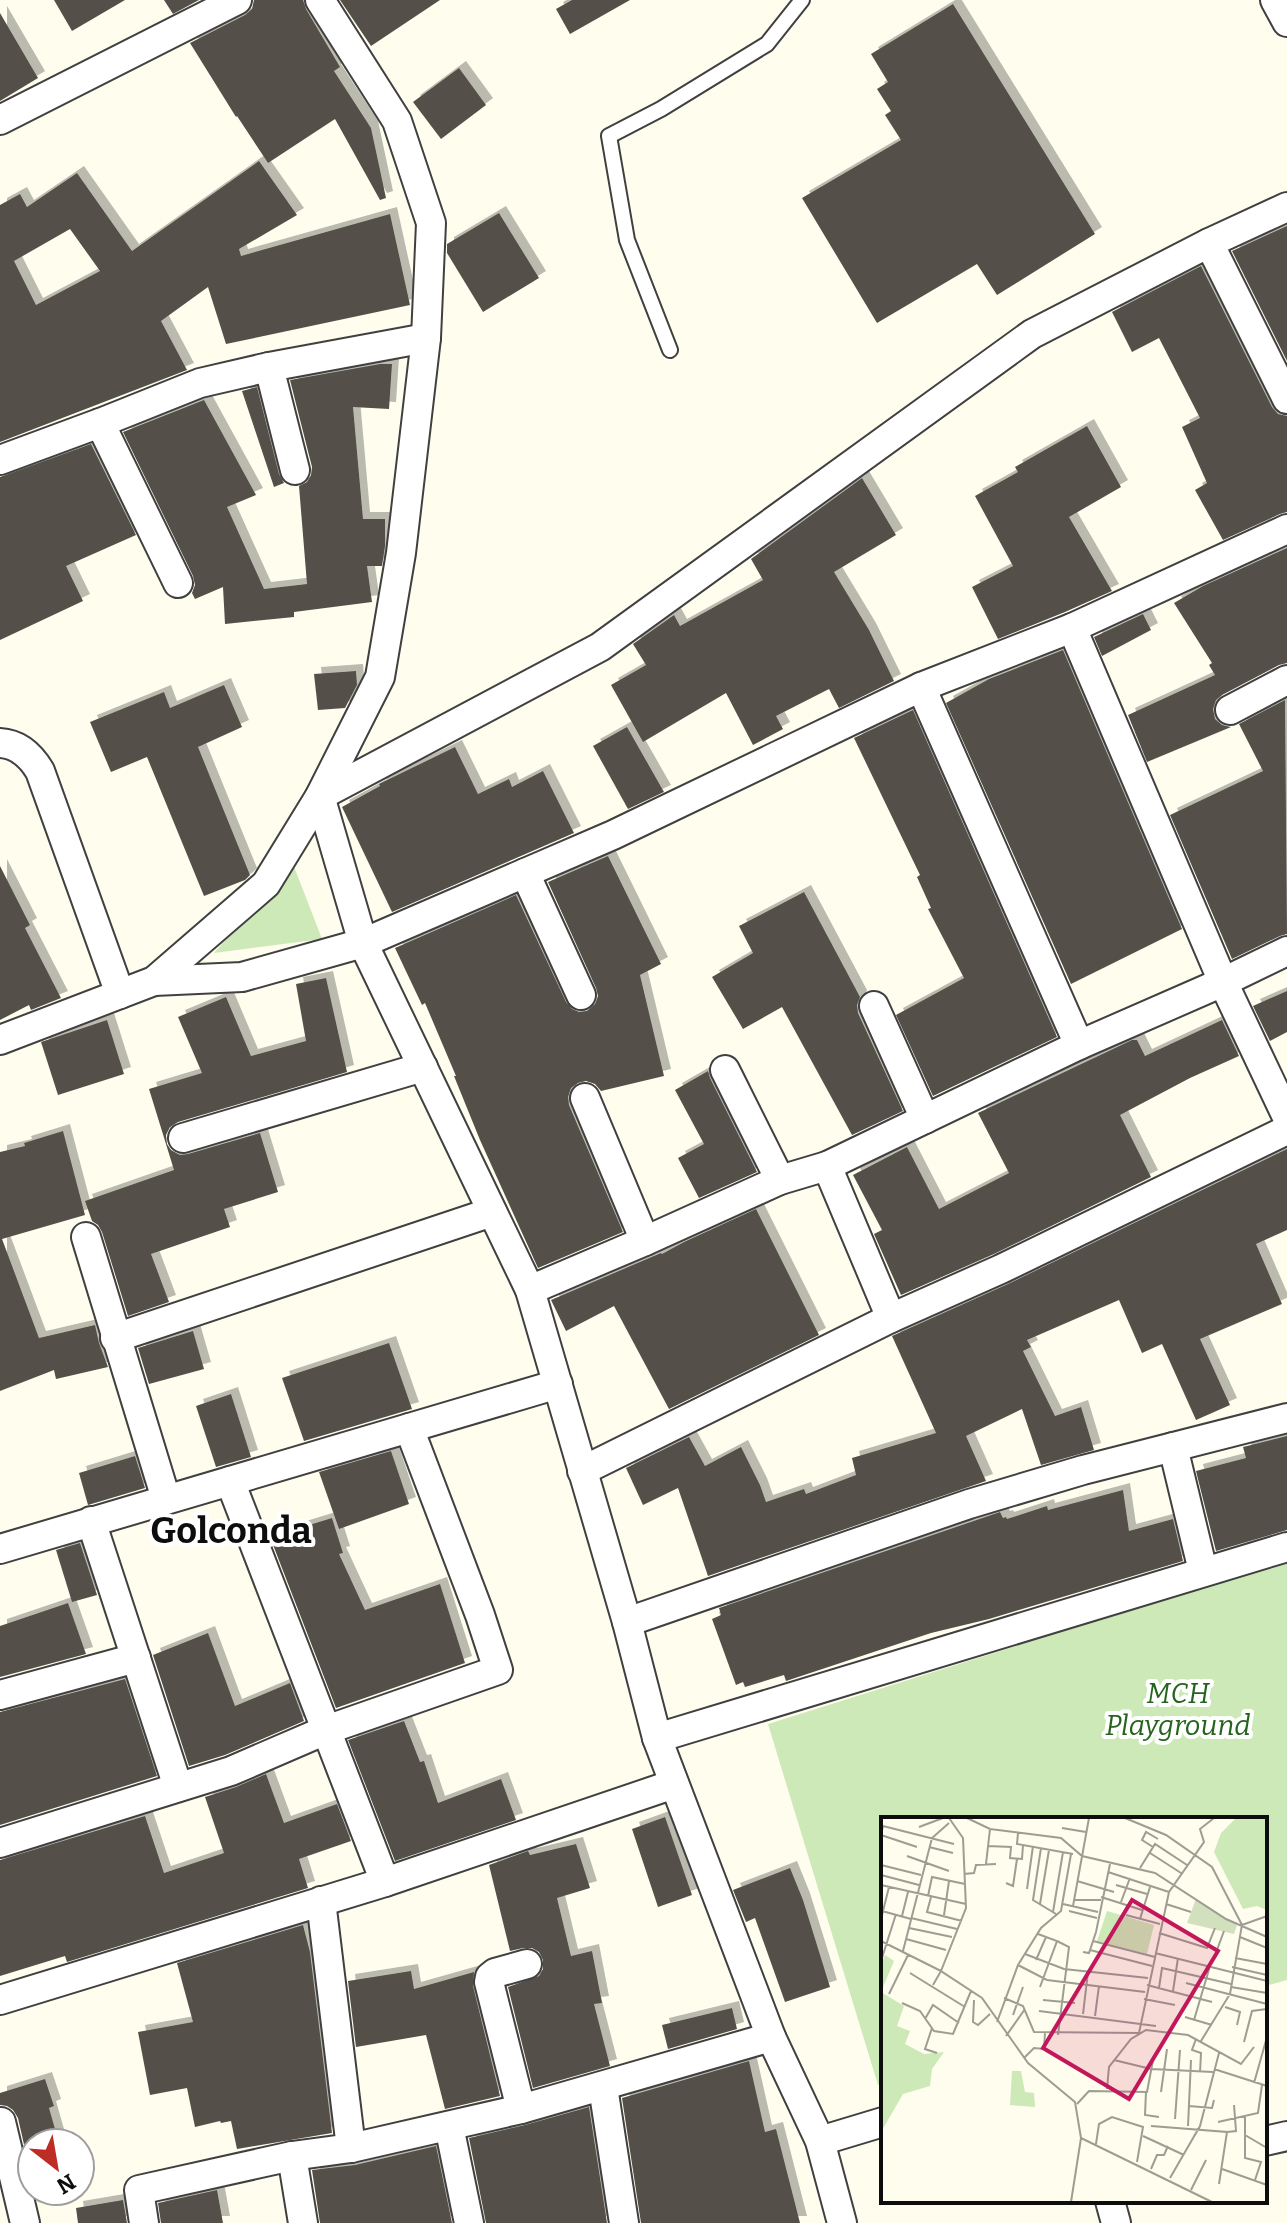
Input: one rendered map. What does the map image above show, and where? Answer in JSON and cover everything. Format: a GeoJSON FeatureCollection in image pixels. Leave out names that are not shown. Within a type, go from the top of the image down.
{"type":"FeatureCollection","features":[{"type":"Feature","properties":{"kind":"street"},"geometry":{"type":"LineString","coordinates":[[0,120],[237,0]]}},
{"type":"Feature","properties":{"kind":"street"},"geometry":{"type":"LineString","coordinates":[[154,981],[266,884],[320,796],[380,677],[401,553],[426,338],[431,223],[397,121],[320,0]]}},
{"type":"Feature","properties":{"kind":"street"},"geometry":{"type":"LineString","coordinates":[[1275,0],[1287,22]]}},
{"type":"Feature","properties":{"kind":"street"},"geometry":{"type":"LineString","coordinates":[[320,796],[600,647],[1032,334],[1209,243],[1287,207]]}},
{"type":"Feature","properties":{"kind":"street"},"geometry":{"type":"LineString","coordinates":[[1209,243],[1287,399]]}},
{"type":"Feature","properties":{"kind":"street"},"geometry":{"type":"LineString","coordinates":[[0,460],[200,383],[426,338]]}},
{"type":"Feature","properties":{"kind":"street"},"geometry":{"type":"LineString","coordinates":[[269,367],[295,470]]}},
{"type":"Feature","properties":{"kind":"street"},"geometry":{"type":"LineString","coordinates":[[100,423],[178,583]]}},
{"type":"Feature","properties":{"kind":"street"},"geometry":{"type":"LineString","coordinates":[[0,1040],[154,981],[242,977],[363,943],[613,835],[921,687],[1072,628],[1287,529]]}},
{"type":"Feature","properties":{"kind":"street"},"geometry":{"type":"LineString","coordinates":[[1072,628],[1223,982],[1287,1117]]}},
{"type":"Feature","properties":{"kind":"street"},"geometry":{"type":"LineString","coordinates":[[1230,710],[1287,680]]}},
{"type":"Feature","properties":{"kind":"street"},"geometry":{"type":"LineString","coordinates":[[921,687],[1079,1045]]}},
{"type":"Feature","properties":{"kind":"street"},"geometry":{"type":"LineString","coordinates":[[0,743],[26,753],[40,771],[120,994]]}},
{"type":"Feature","properties":{"kind":"street"},"geometry":{"type":"LineString","coordinates":[[320,796],[363,943],[530,1290],[627,1622],[657,1738],[771,2037],[820,2141],[842,2223]]}},
{"type":"Feature","properties":{"kind":"street"},"geometry":{"type":"LineString","coordinates":[[525,873],[581,995]]}},
{"type":"Feature","properties":{"kind":"street"},"geometry":{"type":"LineString","coordinates":[[530,1290],[780,1180],[827,1166],[1079,1045],[1287,951]]}},
{"type":"Feature","properties":{"kind":"street"},"geometry":{"type":"LineString","coordinates":[[874,1006],[925,1119]]}},
{"type":"Feature","properties":{"kind":"street"},"geometry":{"type":"LineString","coordinates":[[183,1138],[423,1067]]}},
{"type":"Feature","properties":{"kind":"street"},"geometry":{"type":"LineString","coordinates":[[725,1070],[780,1180]]}},
{"type":"Feature","properties":{"kind":"street"},"geometry":{"type":"LineString","coordinates":[[585,1098],[645,1241]]}},
{"type":"Feature","properties":{"kind":"street"},"geometry":{"type":"LineString","coordinates":[[582,1471],[891,1318],[1015,1262],[1287,1130]]}},
{"type":"Feature","properties":{"kind":"street"},"geometry":{"type":"LineString","coordinates":[[827,1166],[891,1318]]}},
{"type":"Feature","properties":{"kind":"street"},"geometry":{"type":"LineString","coordinates":[[115,1338],[492,1212]]}},
{"type":"Feature","properties":{"kind":"street"},"geometry":{"type":"LineString","coordinates":[[86,1237],[166,1499]]}},
{"type":"Feature","properties":{"kind":"street"},"geometry":{"type":"LineString","coordinates":[[0,1549],[558,1384]]}},
{"type":"Feature","properties":{"kind":"street"},"geometry":{"type":"LineString","coordinates":[[627,1622],[969,1504],[1083,1470],[1287,1418]]}},
{"type":"Feature","properties":{"kind":"street"},"geometry":{"type":"LineString","coordinates":[[0,1843],[231,1771],[326,1730],[498,1670],[409,1428]]}},
{"type":"Feature","properties":{"kind":"street"},"geometry":{"type":"LineString","coordinates":[[1173,1447],[1203,1571]]}},
{"type":"Feature","properties":{"kind":"street"},"geometry":{"type":"LineString","coordinates":[[230,1481],[385,1882]]}},
{"type":"Feature","properties":{"kind":"street"},"geometry":{"type":"LineString","coordinates":[[91,1521],[178,1787]]}},
{"type":"Feature","properties":{"kind":"street"},"geometry":{"type":"LineString","coordinates":[[657,1738],[1287,1547]]}},
{"type":"Feature","properties":{"kind":"street"},"geometry":{"type":"LineString","coordinates":[[0,1695],[136,1658]]}},
{"type":"Feature","properties":{"kind":"street"},"geometry":{"type":"LineString","coordinates":[[0,2000],[385,1882],[674,1784]]}},
{"type":"Feature","properties":{"kind":"street"},"geometry":{"type":"LineString","coordinates":[[321,1901],[351,2148]]}},
{"type":"Feature","properties":{"kind":"street"},"geometry":{"type":"LineString","coordinates":[[521,2109],[489,1982],[495,1973],[527,1964]]}},
{"type":"Feature","properties":{"kind":"street"},"geometry":{"type":"LineString","coordinates":[[144,2223],[139,2190],[292,2156],[351,2148],[521,2109],[771,2037]]}},
{"type":"Feature","properties":{"kind":"street"},"geometry":{"type":"LineString","coordinates":[[603,2087],[624,2223]]}},
{"type":"Feature","properties":{"kind":"street"},"geometry":{"type":"LineString","coordinates":[[1,2122],[25,2223]]}},
{"type":"Feature","properties":{"kind":"street"},"geometry":{"type":"LineString","coordinates":[[820,2141],[881,2123]]}},
{"type":"Feature","properties":{"kind":"street"},"geometry":{"type":"LineString","coordinates":[[449,2126],[469,2223]]}},
{"type":"Feature","properties":{"kind":"street"},"geometry":{"type":"LineString","coordinates":[[1267,2141],[1287,2136]]}},
{"type":"Feature","properties":{"kind":"street"},"geometry":{"type":"LineString","coordinates":[[292,2156],[303,2223]]}},
{"type":"Feature","properties":{"kind":"street"},"geometry":{"type":"LineString","coordinates":[[1111,2203],[1116,2223]]}},
{"type":"Feature","properties":{"kind":"lane"},"geometry":{"type":"LineString","coordinates":[[670,350],[627,240],[609,136],[661,109],[767,44],[802,0]]}},
{"type":"Feature","properties":{"kind":"green space"},"geometry":{"type":"Polygon","coordinates":[[[293,864],[322,939],[214,953],[293,864]]]}},
{"type":"Feature","properties":{"kind":"green space","name":"MCH Playground"},"geometry":{"type":"Polygon","coordinates":[[[1287,1561],[1287,1980],[1267,1985],[1267,1817],[881,1817],[881,2084],[878,2085],[768,1724],[1287,1561]]]}},
{"type":"Feature","properties":{"kind":"building"},"geometry":{"type":"Polygon","coordinates":[[[54,0],[125,0],[72,31],[54,0]]]}},
{"type":"Feature","properties":{"kind":"building"},"geometry":{"type":"Polygon","coordinates":[[[164,0],[199,0],[173,14],[164,0]]]}},
{"type":"Feature","properties":{"kind":"building"},"geometry":{"type":"Polygon","coordinates":[[[254,0],[303,0],[340,67],[334,71],[371,128],[386,198],[380,200],[335,119],[268,163],[236,117],[190,43],[245,15],[252,9],[254,0]]]}},
{"type":"Feature","properties":{"kind":"building"},"geometry":{"type":"Polygon","coordinates":[[[340,0],[440,0],[371,46],[340,0]]]}},
{"type":"Feature","properties":{"kind":"building"},"geometry":{"type":"Polygon","coordinates":[[[572,0],[630,0],[570,34],[556,9],[572,0]]]}},
{"type":"Feature","properties":{"kind":"building"},"geometry":{"type":"Polygon","coordinates":[[[953,4],[1095,234],[997,295],[977,264],[877,323],[802,198],[901,140],[885,115],[891,111],[877,89],[888,82],[871,54],[953,4]]]}},
{"type":"Feature","properties":{"kind":"building"},"geometry":{"type":"Polygon","coordinates":[[[0,13],[38,78],[0,101],[0,13]]]}},
{"type":"Feature","properties":{"kind":"building"},"geometry":{"type":"Polygon","coordinates":[[[459,68],[486,105],[441,139],[413,102],[459,68]]]}},
{"type":"Feature","properties":{"kind":"building"},"geometry":{"type":"Polygon","coordinates":[[[259,161],[297,215],[239,249],[241,256],[390,214],[410,305],[226,344],[208,287],[161,321],[187,370],[0,442],[0,205],[20,194],[27,207],[77,173],[132,251],[259,161]],[[70,229],[14,261],[36,305],[100,271],[70,229]]]}},
{"type":"Feature","properties":{"kind":"building"},"geometry":{"type":"Polygon","coordinates":[[[499,213],[539,278],[483,312],[447,253],[447,244],[499,213]]]}},
{"type":"Feature","properties":{"kind":"building"},"geometry":{"type":"Polygon","coordinates":[[[1287,226],[1287,361],[1232,251],[1287,226]]]}},
{"type":"Feature","properties":{"kind":"building"},"geometry":{"type":"Polygon","coordinates":[[[1201,266],[1272,407],[1278,414],[1287,416],[1287,512],[1223,540],[1195,490],[1207,483],[1182,427],[1200,418],[1159,338],[1132,352],[1112,312],[1201,266]]]}},
{"type":"Feature","properties":{"kind":"building"},"geometry":{"type":"Polygon","coordinates":[[[392,364],[389,409],[353,407],[363,519],[385,519],[382,566],[367,566],[372,602],[294,612],[294,617],[225,624],[223,587],[195,599],[192,593],[195,585],[193,576],[123,432],[204,400],[256,495],[227,507],[264,589],[307,584],[299,486],[307,482],[312,467],[290,380],[392,364]]]}},
{"type":"Feature","properties":{"kind":"building"},"geometry":{"type":"Polygon","coordinates":[[[257,387],[284,483],[274,487],[242,391],[257,387]]]}},
{"type":"Feature","properties":{"kind":"building"},"geometry":{"type":"Polygon","coordinates":[[[1087,426],[1121,487],[1069,517],[1112,591],[998,639],[972,587],[1013,566],[975,496],[1018,472],[1015,467],[1087,426]]]}},
{"type":"Feature","properties":{"kind":"building"},"geometry":{"type":"Polygon","coordinates":[[[91,444],[136,535],[66,566],[83,601],[0,640],[0,477],[91,444]]]}},
{"type":"Feature","properties":{"kind":"building"},"geometry":{"type":"Polygon","coordinates":[[[862,478],[896,535],[834,572],[869,630],[894,681],[839,708],[829,689],[776,716],[783,729],[753,745],[726,693],[643,742],[611,685],[646,665],[633,644],[674,615],[680,626],[763,580],[751,559],[862,478]]]}},
{"type":"Feature","properties":{"kind":"building"},"geometry":{"type":"Polygon","coordinates":[[[1287,548],[1287,663],[1216,700],[1213,709],[1215,719],[1231,727],[1147,762],[1128,715],[1215,675],[1209,665],[1212,663],[1174,603],[1203,586],[1287,548]]]}},
{"type":"Feature","properties":{"kind":"building"},"geometry":{"type":"Polygon","coordinates":[[[1143,614],[1151,630],[1102,656],[1094,637],[1143,614]]]}},
{"type":"Feature","properties":{"kind":"building"},"geometry":{"type":"Polygon","coordinates":[[[1063,650],[1182,929],[1071,984],[946,703],[989,679],[1063,650]]]}},
{"type":"Feature","properties":{"kind":"building"},"geometry":{"type":"Polygon","coordinates":[[[356,671],[357,685],[345,708],[318,710],[314,674],[356,671]]]}},
{"type":"Feature","properties":{"kind":"building"},"geometry":{"type":"Polygon","coordinates":[[[224,685],[242,727],[198,747],[250,875],[245,880],[204,896],[147,757],[111,772],[90,722],[164,692],[170,708],[224,685]]]}},
{"type":"Feature","properties":{"kind":"building"},"geometry":{"type":"Polygon","coordinates":[[[1285,700],[1287,934],[1232,959],[1170,815],[1263,771],[1239,724],[1285,700]]]}},
{"type":"Feature","properties":{"kind":"building"},"geometry":{"type":"Polygon","coordinates":[[[913,710],[1057,1037],[933,1096],[896,1015],[964,978],[928,909],[931,908],[917,877],[920,875],[854,738],[913,710]]]}},
{"type":"Feature","properties":{"kind":"building"},"geometry":{"type":"Polygon","coordinates":[[[627,727],[664,792],[628,809],[593,746],[627,727]]]}},
{"type":"Feature","properties":{"kind":"building"},"geometry":{"type":"Polygon","coordinates":[[[455,747],[478,794],[509,779],[512,787],[543,771],[574,833],[392,912],[342,807],[379,784],[455,747]]]}},
{"type":"Feature","properties":{"kind":"building"},"geometry":{"type":"Polygon","coordinates":[[[608,856],[661,964],[640,975],[664,1076],[601,1091],[595,1084],[586,1081],[571,1088],[569,1105],[623,1232],[538,1268],[480,1140],[425,1003],[422,1005],[395,948],[516,895],[566,1002],[579,1012],[587,1011],[595,1004],[598,996],[596,988],[548,882],[608,856]]]}},
{"type":"Feature","properties":{"kind":"building"},"geometry":{"type":"Polygon","coordinates":[[[0,866],[30,925],[25,928],[61,998],[31,1010],[29,1005],[0,1020],[0,866]]]}},
{"type":"Feature","properties":{"kind":"building"},"geometry":{"type":"Polygon","coordinates":[[[804,892],[860,997],[858,1013],[903,1111],[852,1135],[782,1007],[743,1029],[712,977],[753,953],[739,926],[804,892]]]}},
{"type":"Feature","properties":{"kind":"building"},"geometry":{"type":"Polygon","coordinates":[[[326,978],[347,1072],[178,1122],[170,1127],[166,1135],[171,1150],[180,1155],[260,1133],[278,1192],[224,1209],[230,1227],[151,1254],[169,1302],[128,1316],[102,1232],[92,1221],[85,1201],[174,1170],[149,1089],[202,1073],[178,1017],[226,997],[251,1056],[306,1041],[296,984],[326,978]]]}},
{"type":"Feature","properties":{"kind":"building"},"geometry":{"type":"Polygon","coordinates":[[[1287,991],[1287,1032],[1270,1041],[1253,1006],[1287,991]]]}},
{"type":"Feature","properties":{"kind":"building"},"geometry":{"type":"Polygon","coordinates":[[[107,1020],[124,1074],[58,1095],[41,1042],[107,1020]]]}},
{"type":"Feature","properties":{"kind":"building"},"geometry":{"type":"Polygon","coordinates":[[[1222,1020],[1239,1056],[1120,1115],[1151,1177],[994,1254],[901,1295],[874,1234],[882,1230],[853,1175],[907,1147],[939,1209],[1009,1173],[978,1113],[1132,1040],[1137,1040],[1145,1056],[1222,1020]]]}},
{"type":"Feature","properties":{"kind":"building"},"geometry":{"type":"Polygon","coordinates":[[[708,1071],[757,1172],[699,1198],[678,1158],[704,1144],[675,1090],[708,1071]]]}},
{"type":"Feature","properties":{"kind":"building"},"geometry":{"type":"Polygon","coordinates":[[[63,1131],[85,1215],[2,1239],[39,1338],[95,1325],[108,1367],[56,1379],[54,1370],[0,1391],[0,1152],[63,1131]]]}},
{"type":"Feature","properties":{"kind":"building"},"geometry":{"type":"Polygon","coordinates":[[[1287,1149],[1287,1230],[1256,1244],[1282,1304],[1200,1339],[1230,1405],[1196,1420],[1162,1344],[1142,1353],[1119,1300],[1027,1340],[1031,1347],[1023,1351],[1055,1416],[1081,1407],[1094,1450],[1041,1465],[1022,1409],[966,1436],[986,1481],[708,1576],[678,1488],[643,1505],[626,1468],[689,1437],[705,1466],[741,1447],[766,1502],[804,1489],[806,1494],[856,1475],[852,1458],[936,1433],[892,1336],[1008,1284],[1287,1149]]]}},
{"type":"Feature","properties":{"kind":"building"},"geometry":{"type":"Polygon","coordinates":[[[756,1209],[819,1335],[669,1409],[614,1306],[566,1331],[551,1300],[662,1254],[756,1209]]]}},
{"type":"Feature","properties":{"kind":"building"},"geometry":{"type":"Polygon","coordinates":[[[193,1331],[204,1369],[149,1384],[138,1348],[193,1331]]]}},
{"type":"Feature","properties":{"kind":"building"},"geometry":{"type":"Polygon","coordinates":[[[389,1343],[412,1409],[304,1441],[282,1378],[389,1343]]]}},
{"type":"Feature","properties":{"kind":"building"},"geometry":{"type":"Polygon","coordinates":[[[231,1394],[251,1457],[216,1467],[196,1406],[231,1394]]]}},
{"type":"Feature","properties":{"kind":"building"},"geometry":{"type":"Polygon","coordinates":[[[1287,1436],[1287,1530],[1216,1551],[1196,1471],[1246,1458],[1243,1447],[1287,1436]]]}},
{"type":"Feature","properties":{"kind":"building"},"geometry":{"type":"Polygon","coordinates":[[[391,1451],[409,1504],[339,1529],[319,1472],[391,1451]]]}},
{"type":"Feature","properties":{"kind":"building"},"geometry":{"type":"Polygon","coordinates":[[[135,1456],[145,1488],[88,1505],[79,1473],[135,1456]]]}},
{"type":"Feature","properties":{"kind":"building"},"geometry":{"type":"Polygon","coordinates":[[[1123,1490],[1129,1531],[1173,1519],[1183,1561],[989,1619],[931,1633],[786,1681],[784,1675],[745,1687],[743,1682],[736,1685],[712,1619],[721,1615],[719,1608],[1000,1512],[1007,1519],[1047,1506],[1048,1510],[1123,1490]]]}},
{"type":"Feature","properties":{"kind":"building"},"geometry":{"type":"Polygon","coordinates":[[[332,1518],[343,1553],[339,1554],[365,1610],[440,1584],[465,1663],[336,1708],[270,1537],[332,1518]]]}},
{"type":"Feature","properties":{"kind":"building"},"geometry":{"type":"Polygon","coordinates":[[[80,1543],[97,1595],[72,1602],[56,1550],[80,1543]]]}},
{"type":"Feature","properties":{"kind":"building"},"geometry":{"type":"Polygon","coordinates":[[[68,1603],[86,1654],[0,1677],[0,1626],[68,1603]]]}},
{"type":"Feature","properties":{"kind":"building"},"geometry":{"type":"Polygon","coordinates":[[[208,1633],[235,1706],[290,1683],[304,1721],[225,1755],[189,1766],[153,1655],[208,1633]]]}},
{"type":"Feature","properties":{"kind":"building"},"geometry":{"type":"Polygon","coordinates":[[[125,1679],[157,1776],[0,1825],[0,1712],[125,1679]]]}},
{"type":"Feature","properties":{"kind":"building"},"geometry":{"type":"Polygon","coordinates":[[[404,1721],[420,1762],[424,1761],[438,1803],[501,1779],[516,1820],[395,1861],[348,1740],[404,1721]]]}},
{"type":"Feature","properties":{"kind":"building"},"geometry":{"type":"Polygon","coordinates":[[[266,1774],[284,1823],[337,1804],[351,1841],[299,1859],[308,1888],[67,1962],[65,1956],[0,1976],[0,1860],[145,1816],[164,1873],[224,1853],[205,1797],[266,1774]]]}},
{"type":"Feature","properties":{"kind":"building"},"geometry":{"type":"Polygon","coordinates":[[[665,1817],[692,1895],[658,1907],[632,1829],[665,1817]]]}},
{"type":"Feature","properties":{"kind":"building"},"geometry":{"type":"Polygon","coordinates":[[[576,1844],[590,1888],[557,1898],[571,1956],[592,1951],[602,2003],[594,2004],[610,2066],[533,2088],[508,1987],[539,1976],[543,1960],[539,1952],[532,1948],[510,1951],[489,1865],[528,1851],[530,1855],[576,1844]]]}},
{"type":"Feature","properties":{"kind":"building"},"geometry":{"type":"Polygon","coordinates":[[[790,1868],[830,1987],[785,2002],[755,1918],[746,1922],[733,1890],[790,1868]]]}},
{"type":"Feature","properties":{"kind":"building"},"geometry":{"type":"Polygon","coordinates":[[[303,1925],[310,1952],[332,2133],[237,2149],[231,2121],[195,2127],[187,2088],[150,2095],[138,2032],[193,2022],[177,1963],[303,1925]]]}},
{"type":"Feature","properties":{"kind":"building"},"geometry":{"type":"Polygon","coordinates":[[[411,1971],[414,1989],[474,1972],[473,1986],[500,2096],[445,2109],[426,2035],[356,2047],[348,1981],[411,1971]]]}},
{"type":"Feature","properties":{"kind":"building"},"geometry":{"type":"Polygon","coordinates":[[[732,2008],[737,2029],[668,2049],[662,2025],[732,2008]]]}},
{"type":"Feature","properties":{"kind":"building"},"geometry":{"type":"Polygon","coordinates":[[[749,2061],[765,2132],[776,2129],[800,2223],[641,2223],[622,2098],[749,2061]]]}},
{"type":"Feature","properties":{"kind":"building"},"geometry":{"type":"Polygon","coordinates":[[[45,2079],[54,2106],[49,2108],[54,2127],[20,2127],[13,2110],[0,2105],[0,2093],[45,2079]]]}},
{"type":"Feature","properties":{"kind":"building"},"geometry":{"type":"Polygon","coordinates":[[[589,2107],[607,2223],[486,2223],[469,2138],[589,2107]]]}},
{"type":"Feature","properties":{"kind":"building"},"geometry":{"type":"Polygon","coordinates":[[[436,2146],[452,2223],[320,2223],[312,2170],[355,2165],[436,2146]]]}},
{"type":"Feature","properties":{"kind":"building"},"geometry":{"type":"Polygon","coordinates":[[[217,2190],[223,2223],[161,2223],[158,2203],[217,2190]]]}},
{"type":"Feature","properties":{"kind":"building"},"geometry":{"type":"Polygon","coordinates":[[[123,2200],[127,2223],[78,2223],[76,2208],[123,2200]]]}},
{"type":"Feature","properties":{"kind":"district","name":"Golconda"},"geometry":{"type":"Point","coordinates":[231,1530]}}]}
